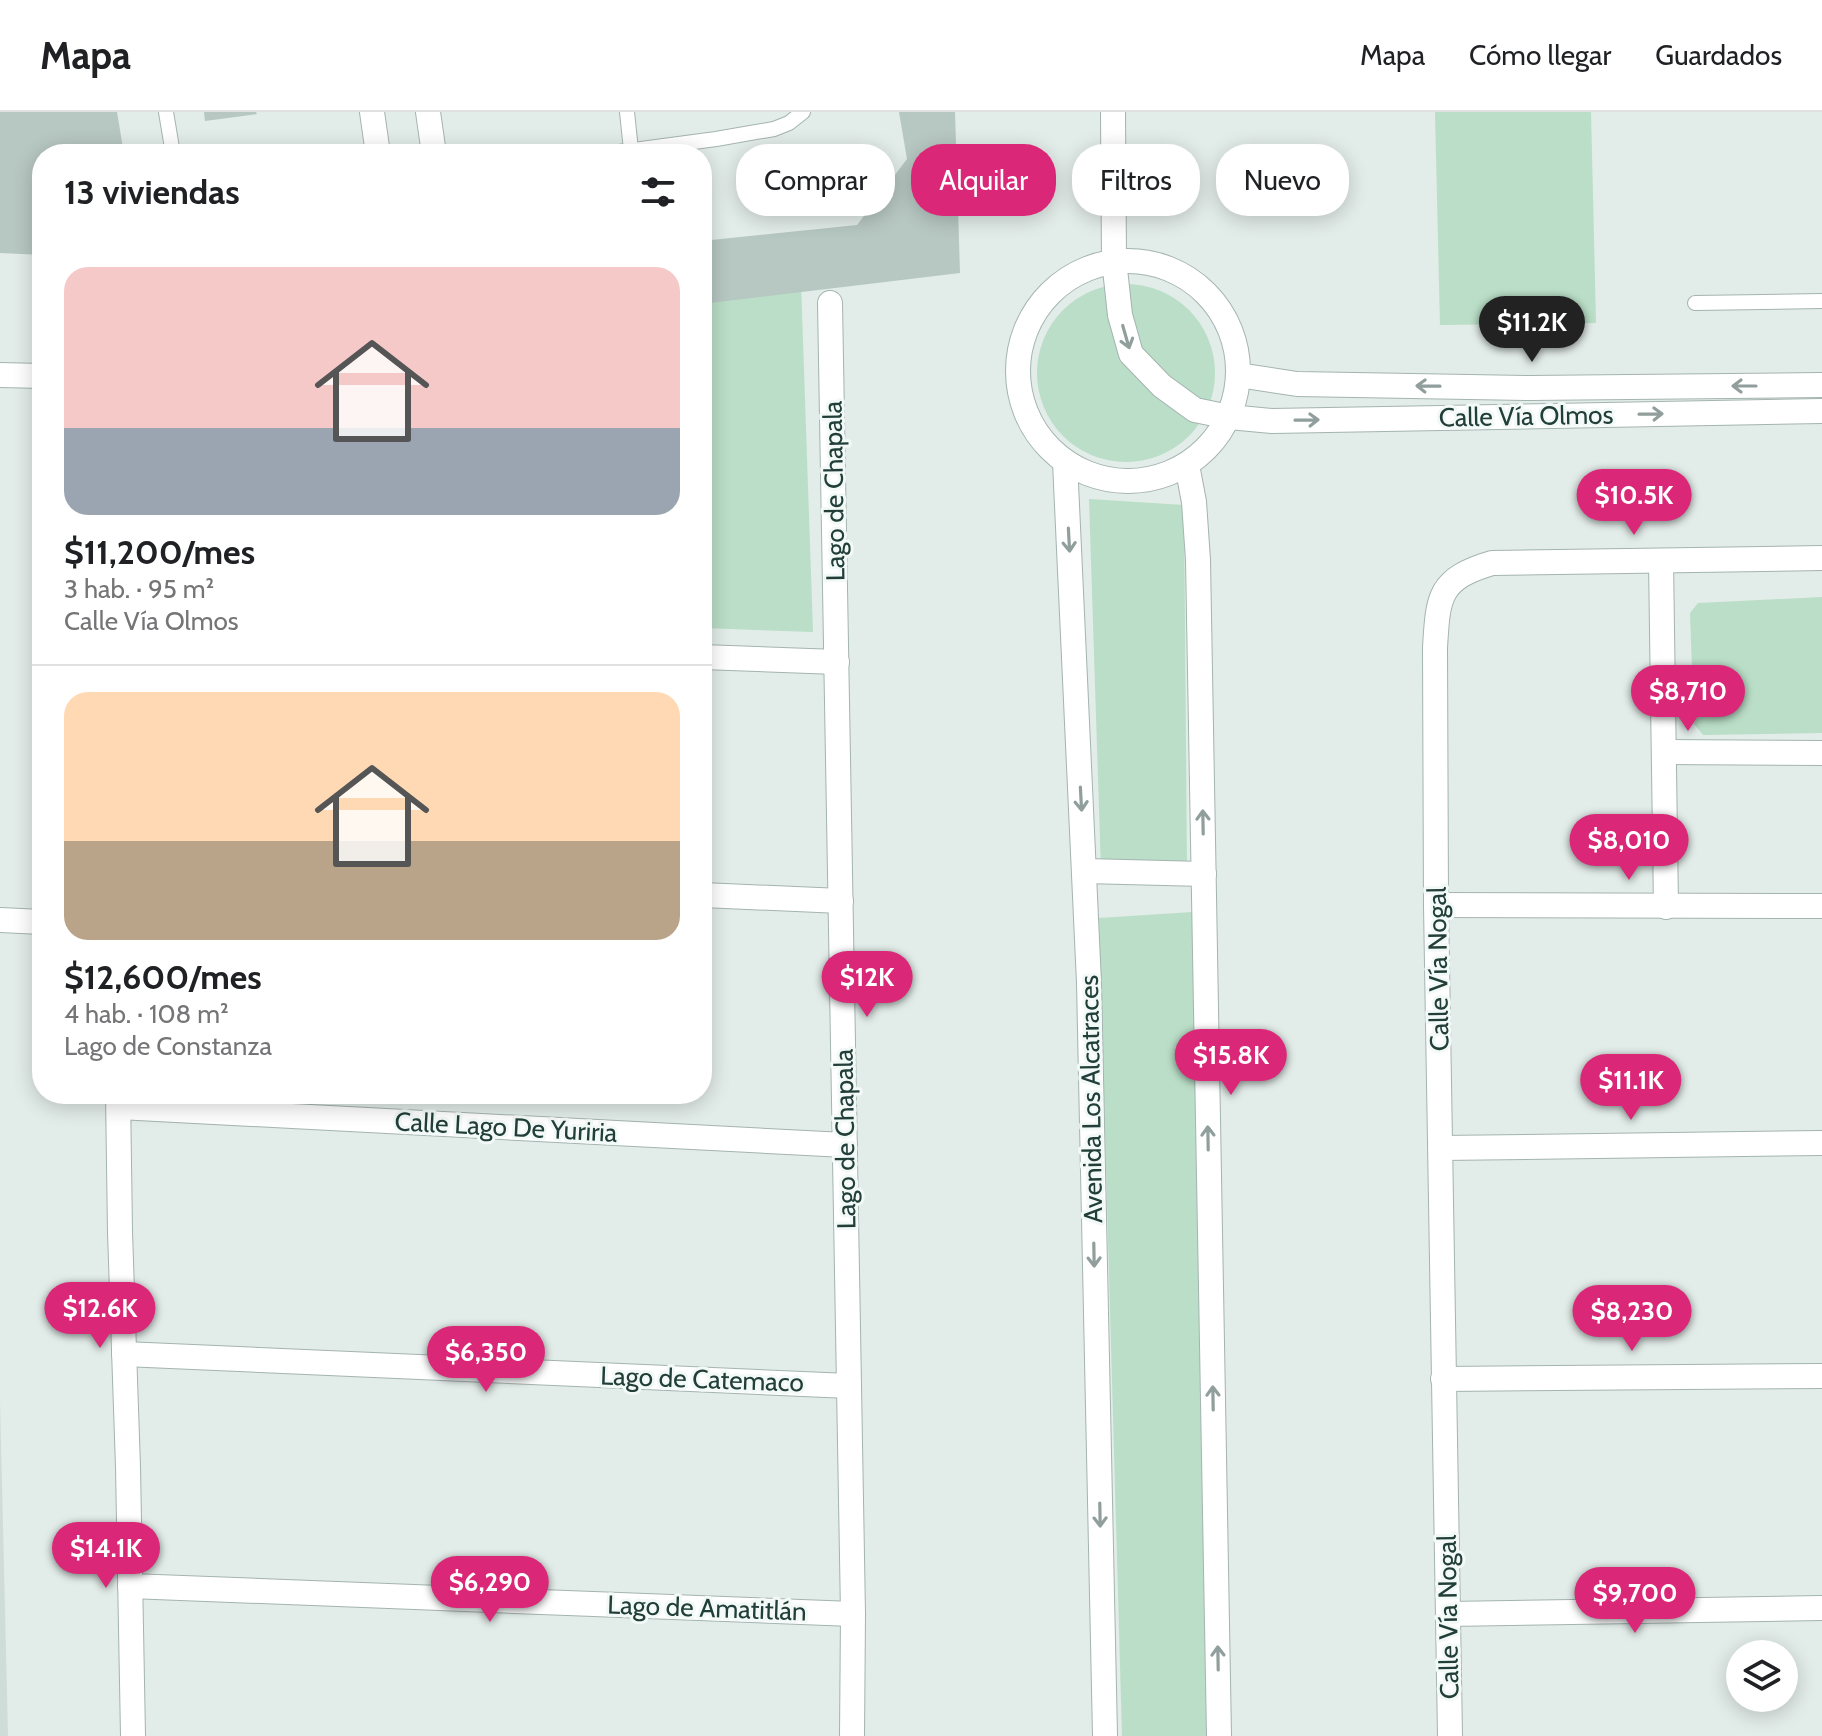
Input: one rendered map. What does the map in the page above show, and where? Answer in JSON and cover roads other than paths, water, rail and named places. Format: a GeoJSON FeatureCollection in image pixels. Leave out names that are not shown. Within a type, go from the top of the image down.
{"type":"FeatureCollection","features":[{"type":"Feature","properties":{"kind":"street"},"geometry":{"type":"LineString","coordinates":[[372,112],[377,144]]}},
{"type":"Feature","properties":{"kind":"street"},"geometry":{"type":"LineString","coordinates":[[428,112],[433,144]]}},
{"type":"Feature","properties":{"kind":"street"},"geometry":{"type":"LineString","coordinates":[[1113,112],[1114,260],[1120,315],[1131,354],[1162,386],[1195,410],[1229,417]]}},
{"type":"Feature","properties":{"kind":"street"},"geometry":{"type":"LineString","coordinates":[[1114,260],[1154,264],[1182,275],[1206,293],[1225,317],[1235,346],[1238,375],[1229,417],[1195,459],[1163,475],[1126,481],[1088,474],[1065,462],[1045,443],[1029,421],[1020,395],[1017,367],[1022,340],[1033,315],[1050,293],[1072,277],[1114,260]]}},
{"type":"Feature","properties":{"kind":"street","name":"Lago de Chapala"},"geometry":{"type":"LineString","coordinates":[[830,303],[853,1614],[852,1736]]}},
{"type":"Feature","properties":{"kind":"street"},"geometry":{"type":"LineString","coordinates":[[0,375],[32,376]]}},
{"type":"Feature","properties":{"kind":"street","name":"Calle Vía Olmos"},"geometry":{"type":"LineString","coordinates":[[1238,375],[1297,384],[1530,388],[1822,385]]}},
{"type":"Feature","properties":{"kind":"street","name":"Calle Vía Olmos"},"geometry":{"type":"LineString","coordinates":[[1229,417],[1272,421],[1822,411]]}},
{"type":"Feature","properties":{"kind":"street","name":"Avenida Los Alcatraces"},"geometry":{"type":"LineString","coordinates":[[1065,462],[1089,983],[1105,1736]]}},
{"type":"Feature","properties":{"kind":"street"},"geometry":{"type":"LineString","coordinates":[[1187,465],[1194,502],[1198,560],[1219,1736]]}},
{"type":"Feature","properties":{"kind":"street","name":"Calle Vía Nogal"},"geometry":{"type":"LineString","coordinates":[[1450,1736],[1436,905],[1435,648],[1437,611],[1442,592],[1460,575],[1492,563],[1822,558]]}},
{"type":"Feature","properties":{"kind":"street"},"geometry":{"type":"LineString","coordinates":[[1661,561],[1666,907]]}},
{"type":"Feature","properties":{"kind":"street"},"geometry":{"type":"LineString","coordinates":[[712,657],[837,662]]}},
{"type":"Feature","properties":{"kind":"street"},"geometry":{"type":"LineString","coordinates":[[1664,752],[1822,753]]}},
{"type":"Feature","properties":{"kind":"street"},"geometry":{"type":"LineString","coordinates":[[1085,871],[1204,874]]}},
{"type":"Feature","properties":{"kind":"street"},"geometry":{"type":"LineString","coordinates":[[712,895],[841,901]]}},
{"type":"Feature","properties":{"kind":"street"},"geometry":{"type":"LineString","coordinates":[[1436,905],[1822,906]]}},
{"type":"Feature","properties":{"kind":"street"},"geometry":{"type":"LineString","coordinates":[[0,920],[32,922]]}},
{"type":"Feature","properties":{"kind":"street"},"geometry":{"type":"LineString","coordinates":[[118,1104],[133,1736]]}},
{"type":"Feature","properties":{"kind":"street","name":"Calle Lago De Yuriria"},"geometry":{"type":"LineString","coordinates":[[183,1104],[845,1145]]}},
{"type":"Feature","properties":{"kind":"street"},"geometry":{"type":"LineString","coordinates":[[1441,1148],[1822,1143]]}},
{"type":"Feature","properties":{"kind":"street","name":"Lago de Catemaco"},"geometry":{"type":"LineString","coordinates":[[124,1354],[849,1386]]}},
{"type":"Feature","properties":{"kind":"street"},"geometry":{"type":"LineString","coordinates":[[1443,1379],[1822,1376]]}},
{"type":"Feature","properties":{"kind":"street","name":"Lago de Amatitlán"},"geometry":{"type":"LineString","coordinates":[[130,1586],[853,1614]]}},
{"type":"Feature","properties":{"kind":"street"},"geometry":{"type":"LineString","coordinates":[[1448,1614],[1822,1608]]}},
{"type":"Feature","properties":{"kind":"lane"},"geometry":{"type":"LineString","coordinates":[[166,112],[171,144]]}},
{"type":"Feature","properties":{"kind":"lane"},"geometry":{"type":"LineString","coordinates":[[627,112],[630,144]]}},
{"type":"Feature","properties":{"kind":"lane"},"geometry":{"type":"LineString","coordinates":[[677,144],[774,129],[789,123],[803,112]]}},
{"type":"Feature","properties":{"kind":"lane"},"geometry":{"type":"LineString","coordinates":[[1695,303],[1822,301]]}}]}
